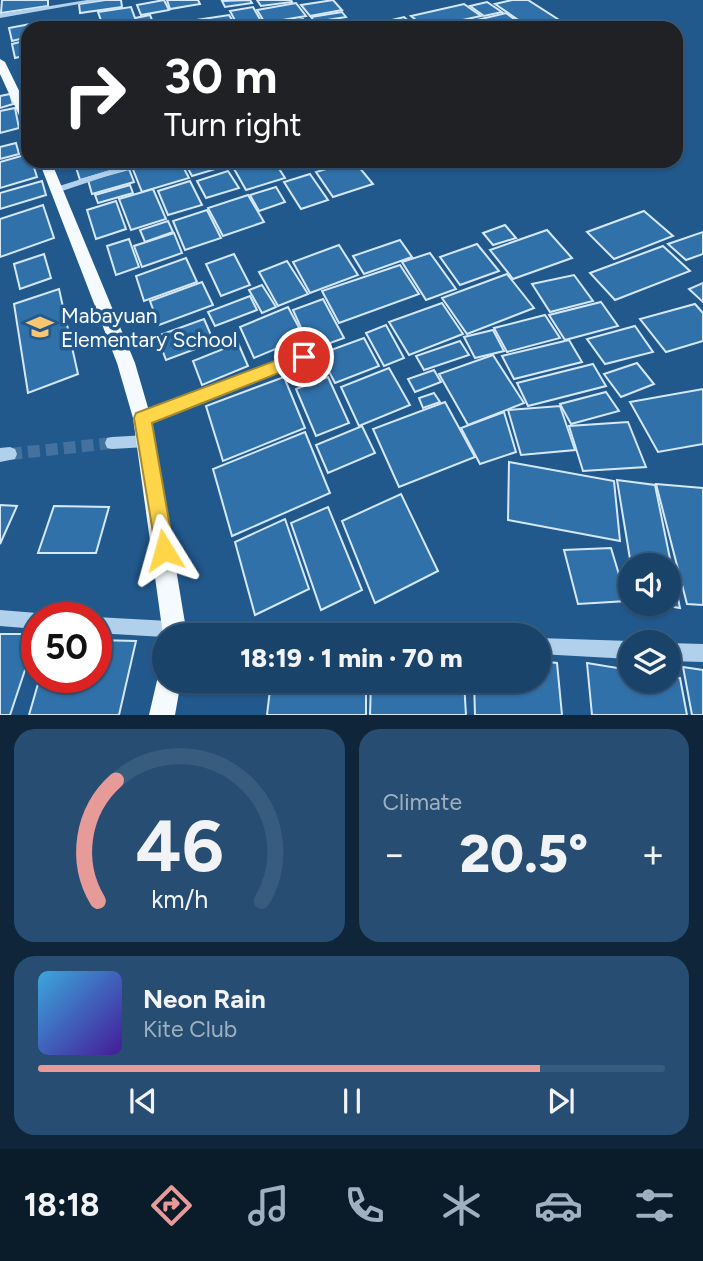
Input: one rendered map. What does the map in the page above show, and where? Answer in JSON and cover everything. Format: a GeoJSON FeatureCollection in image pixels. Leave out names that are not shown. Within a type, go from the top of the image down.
{"type":"FeatureCollection","features":[{"type":"Feature","properties":{"kind":"main road"},"geometry":{"type":"LineString","coordinates":[[0,62],[21,107]]}},
{"type":"Feature","properties":{"kind":"main road"},"geometry":{"type":"LineString","coordinates":[[48,168],[126,363],[142,418],[174,623]]}},
{"type":"Feature","properties":{"kind":"main road"},"geometry":{"type":"LineString","coordinates":[[162,715],[165,693]]}},
{"type":"Feature","properties":{"kind":"street"},"geometry":{"type":"LineString","coordinates":[[0,16],[99,0]]}},
{"type":"Feature","properties":{"kind":"street"},"geometry":{"type":"LineString","coordinates":[[56,190],[125,168]]}},
{"type":"Feature","properties":{"kind":"street"},"geometry":{"type":"LineString","coordinates":[[142,418],[304,357]]}},
{"type":"Feature","properties":{"kind":"street"},"geometry":{"type":"LineString","coordinates":[[112,443],[147,441]]}},
{"type":"Feature","properties":{"kind":"street"},"geometry":{"type":"LineString","coordinates":[[0,618],[21,620]]}},
{"type":"Feature","properties":{"kind":"street"},"geometry":{"type":"LineString","coordinates":[[112,627],[152,631]]}},
{"type":"Feature","properties":{"kind":"street"},"geometry":{"type":"LineString","coordinates":[[551,647],[618,649]]}},
{"type":"Feature","properties":{"kind":"street"},"geometry":{"type":"LineString","coordinates":[[681,652],[703,653]]}},
{"type":"Feature","properties":{"kind":"building"},"geometry":{"type":"Polygon","coordinates":[[[2,0],[48,0],[48,6],[1,13],[2,0]]]}},
{"type":"Feature","properties":{"kind":"building"},"geometry":{"type":"Polygon","coordinates":[[[121,0],[122,7],[80,13],[79,4],[121,0]]]}},
{"type":"Feature","properties":{"kind":"building"},"geometry":{"type":"Polygon","coordinates":[[[164,0],[169,10],[141,15],[137,5],[164,0]]]}},
{"type":"Feature","properties":{"kind":"building"},"geometry":{"type":"Polygon","coordinates":[[[167,0],[198,0],[200,4],[170,9],[167,0]]]}},
{"type":"Feature","properties":{"kind":"building"},"geometry":{"type":"Polygon","coordinates":[[[250,0],[252,3],[225,7],[222,1],[250,0]]]}},
{"type":"Feature","properties":{"kind":"building"},"geometry":{"type":"Polygon","coordinates":[[[257,0],[291,0],[292,2],[261,6],[257,0]]]}},
{"type":"Feature","properties":{"kind":"building"},"geometry":{"type":"Polygon","coordinates":[[[333,0],[342,10],[310,16],[301,5],[333,0]]]}},
{"type":"Feature","properties":{"kind":"building"},"geometry":{"type":"Polygon","coordinates":[[[528,0],[561,21],[520,21],[495,4],[528,0]]]}},
{"type":"Feature","properties":{"kind":"building"},"geometry":{"type":"Polygon","coordinates":[[[487,2],[502,12],[484,16],[470,6],[487,2]]]}},
{"type":"Feature","properties":{"kind":"building"},"geometry":{"type":"Polygon","coordinates":[[[296,3],[306,16],[264,21],[257,10],[296,3]]]}},
{"type":"Feature","properties":{"kind":"building"},"geometry":{"type":"Polygon","coordinates":[[[464,4],[481,16],[458,21],[417,21],[411,16],[464,4]]]}},
{"type":"Feature","properties":{"kind":"building"},"geometry":{"type":"Polygon","coordinates":[[[131,7],[135,18],[150,15],[152,21],[101,21],[98,12],[131,7]]]}},
{"type":"Feature","properties":{"kind":"building"},"geometry":{"type":"Polygon","coordinates":[[[253,7],[261,21],[235,21],[230,11],[253,7]]]}},
{"type":"Feature","properties":{"kind":"building"},"geometry":{"type":"Polygon","coordinates":[[[342,12],[346,17],[314,21],[311,17],[342,12]]]}},
{"type":"Feature","properties":{"kind":"building"},"geometry":{"type":"Polygon","coordinates":[[[506,13],[517,21],[478,21],[506,13]]]}},
{"type":"Feature","properties":{"kind":"building"},"geometry":{"type":"Polygon","coordinates":[[[229,15],[233,21],[196,21],[229,15]]]}},
{"type":"Feature","properties":{"kind":"building"},"geometry":{"type":"Polygon","coordinates":[[[404,17],[408,21],[387,21],[404,17]]]}},
{"type":"Feature","properties":{"kind":"building"},"geometry":{"type":"Polygon","coordinates":[[[21,26],[21,39],[12,41],[9,28],[21,26]]]}},
{"type":"Feature","properties":{"kind":"building"},"geometry":{"type":"Polygon","coordinates":[[[21,42],[21,57],[15,58],[12,44],[21,42]]]}},
{"type":"Feature","properties":{"kind":"building"},"geometry":{"type":"Polygon","coordinates":[[[10,94],[13,104],[0,108],[0,96],[10,94]]]}},
{"type":"Feature","properties":{"kind":"building"},"geometry":{"type":"Polygon","coordinates":[[[15,108],[19,128],[0,133],[0,111],[15,108]]]}},
{"type":"Feature","properties":{"kind":"building"},"geometry":{"type":"Polygon","coordinates":[[[16,143],[19,154],[0,159],[0,147],[16,143]]]}},
{"type":"Feature","properties":{"kind":"building"},"geometry":{"type":"Polygon","coordinates":[[[21,156],[21,168],[34,168],[37,177],[0,188],[0,162],[21,156]]]}},
{"type":"Feature","properties":{"kind":"building"},"geometry":{"type":"Polygon","coordinates":[[[76,168],[121,168],[80,180],[76,168]]]}},
{"type":"Feature","properties":{"kind":"building"},"geometry":{"type":"Polygon","coordinates":[[[132,168],[184,168],[189,178],[142,192],[132,168]]]}},
{"type":"Feature","properties":{"kind":"building"},"geometry":{"type":"Polygon","coordinates":[[[188,168],[219,168],[192,176],[188,168]]]}},
{"type":"Feature","properties":{"kind":"building"},"geometry":{"type":"Polygon","coordinates":[[[234,168],[279,168],[285,178],[246,190],[234,168]]]}},
{"type":"Feature","properties":{"kind":"building"},"geometry":{"type":"Polygon","coordinates":[[[330,168],[360,168],[373,184],[333,197],[316,172],[330,168]]]}},
{"type":"Feature","properties":{"kind":"building"},"geometry":{"type":"Polygon","coordinates":[[[129,169],[134,182],[92,194],[88,180],[129,169]]]}},
{"type":"Feature","properties":{"kind":"building"},"geometry":{"type":"Polygon","coordinates":[[[228,171],[239,188],[206,198],[197,181],[228,171]]]}},
{"type":"Feature","properties":{"kind":"building"},"geometry":{"type":"Polygon","coordinates":[[[310,174],[328,200],[301,209],[284,182],[310,174]]]}},
{"type":"Feature","properties":{"kind":"building"},"geometry":{"type":"Polygon","coordinates":[[[42,181],[46,195],[0,209],[0,193],[42,181]]]}},
{"type":"Feature","properties":{"kind":"building"},"geometry":{"type":"Polygon","coordinates":[[[190,181],[202,205],[168,215],[158,191],[190,181]]]}},
{"type":"Feature","properties":{"kind":"building"},"geometry":{"type":"Polygon","coordinates":[[[130,185],[133,193],[98,203],[95,195],[130,185]]]}},
{"type":"Feature","properties":{"kind":"building"},"geometry":{"type":"Polygon","coordinates":[[[276,187],[285,202],[259,211],[250,195],[276,187]]]}},
{"type":"Feature","properties":{"kind":"building"},"geometry":{"type":"Polygon","coordinates":[[[153,189],[166,219],[131,230],[119,199],[153,189]]]}},
{"type":"Feature","properties":{"kind":"building"},"geometry":{"type":"Polygon","coordinates":[[[248,195],[264,222],[223,236],[208,208],[248,195]]]}},
{"type":"Feature","properties":{"kind":"building"},"geometry":{"type":"Polygon","coordinates":[[[116,201],[126,229],[96,239],[87,210],[116,201]]]}},
{"type":"Feature","properties":{"kind":"building"},"geometry":{"type":"Polygon","coordinates":[[[43,205],[54,238],[0,257],[0,219],[43,205]]]}},
{"type":"Feature","properties":{"kind":"building"},"geometry":{"type":"Polygon","coordinates":[[[207,210],[221,238],[185,250],[173,221],[207,210]]]}},
{"type":"Feature","properties":{"kind":"building"},"geometry":{"type":"Polygon","coordinates":[[[644,211],[673,236],[614,259],[587,232],[644,211]]]}},
{"type":"Feature","properties":{"kind":"building"},"geometry":{"type":"Polygon","coordinates":[[[168,221],[173,232],[145,242],[140,230],[168,221]]]}},
{"type":"Feature","properties":{"kind":"building"},"geometry":{"type":"Polygon","coordinates":[[[505,225],[516,238],[493,245],[483,233],[505,225]]]}},
{"type":"Feature","properties":{"kind":"building"},"geometry":{"type":"Polygon","coordinates":[[[547,230],[572,258],[513,279],[490,250],[547,230]]]}},
{"type":"Feature","properties":{"kind":"building"},"geometry":{"type":"Polygon","coordinates":[[[703,232],[703,254],[686,260],[668,244],[703,232]]]}},
{"type":"Feature","properties":{"kind":"building"},"geometry":{"type":"Polygon","coordinates":[[[174,233],[182,253],[142,267],[134,246],[174,233]]]}},
{"type":"Feature","properties":{"kind":"building"},"geometry":{"type":"Polygon","coordinates":[[[129,239],[139,267],[116,275],[107,246],[129,239]]]}},
{"type":"Feature","properties":{"kind":"building"},"geometry":{"type":"Polygon","coordinates":[[[400,240],[412,257],[364,274],[353,256],[400,240]]]}},
{"type":"Feature","properties":{"kind":"building"},"geometry":{"type":"Polygon","coordinates":[[[477,244],[499,271],[460,285],[440,257],[477,244]]]}},
{"type":"Feature","properties":{"kind":"building"},"geometry":{"type":"Polygon","coordinates":[[[339,245],[358,275],[310,293],[293,262],[339,245]]]}},
{"type":"Feature","properties":{"kind":"building"},"geometry":{"type":"Polygon","coordinates":[[[663,246],[690,271],[615,300],[590,273],[663,246]]]}},
{"type":"Feature","properties":{"kind":"building"},"geometry":{"type":"Polygon","coordinates":[[[430,253],[456,289],[426,300],[402,262],[430,253]]]}},
{"type":"Feature","properties":{"kind":"building"},"geometry":{"type":"Polygon","coordinates":[[[44,254],[51,278],[20,289],[14,264],[44,254]]]}},
{"type":"Feature","properties":{"kind":"building"},"geometry":{"type":"Polygon","coordinates":[[[234,254],[250,285],[221,296],[206,264],[234,254]]]}},
{"type":"Feature","properties":{"kind":"building"},"geometry":{"type":"Polygon","coordinates":[[[186,258],[197,282],[144,301],[136,276],[186,258]]]}},
{"type":"Feature","properties":{"kind":"building"},"geometry":{"type":"Polygon","coordinates":[[[287,261],[308,294],[278,306],[259,272],[287,261]]]}},
{"type":"Feature","properties":{"kind":"building"},"geometry":{"type":"Polygon","coordinates":[[[400,265],[419,294],[339,323],[322,291],[400,265]]]}},
{"type":"Feature","properties":{"kind":"building"},"geometry":{"type":"Polygon","coordinates":[[[507,274],[534,308],[467,334],[442,298],[507,274]]]}},
{"type":"Feature","properties":{"kind":"building"},"geometry":{"type":"Polygon","coordinates":[[[574,275],[593,301],[550,312],[532,284],[574,275]]]}},
{"type":"Feature","properties":{"kind":"building"},"geometry":{"type":"Polygon","coordinates":[[[202,282],[213,305],[159,325],[150,301],[202,282]]]}},
{"type":"Feature","properties":{"kind":"building"},"geometry":{"type":"Polygon","coordinates":[[[703,283],[703,302],[689,289],[703,283]]]}},
{"type":"Feature","properties":{"kind":"building"},"geometry":{"type":"Polygon","coordinates":[[[262,285],[276,307],[262,313],[249,290],[262,285]]]}},
{"type":"Feature","properties":{"kind":"building"},"geometry":{"type":"Polygon","coordinates":[[[59,289],[78,374],[28,393],[14,304],[59,289]]]}},
{"type":"Feature","properties":{"kind":"building"},"geometry":{"type":"Polygon","coordinates":[[[250,296],[257,310],[215,326],[208,312],[250,296]]]}},
{"type":"Feature","properties":{"kind":"building"},"geometry":{"type":"Polygon","coordinates":[[[323,299],[344,338],[311,350],[293,310],[323,299]]]}},
{"type":"Feature","properties":{"kind":"building"},"geometry":{"type":"Polygon","coordinates":[[[601,302],[618,326],[565,340],[549,315],[601,302]]]}},
{"type":"Feature","properties":{"kind":"building"},"geometry":{"type":"Polygon","coordinates":[[[442,303],[463,334],[409,355],[389,322],[442,303]]]}},
{"type":"Feature","properties":{"kind":"building"},"geometry":{"type":"Polygon","coordinates":[[[695,304],[703,313],[703,341],[666,352],[640,319],[695,304]]]}},
{"type":"Feature","properties":{"kind":"building"},"geometry":{"type":"Polygon","coordinates":[[[288,307],[304,337],[254,358],[240,327],[288,307]]]}},
{"type":"Feature","properties":{"kind":"building"},"geometry":{"type":"Polygon","coordinates":[[[545,315],[560,338],[507,352],[494,328],[545,315]]]}},
{"type":"Feature","properties":{"kind":"building"},"geometry":{"type":"Polygon","coordinates":[[[204,319],[214,342],[166,360],[157,336],[204,319]]]}},
{"type":"Feature","properties":{"kind":"building"},"geometry":{"type":"Polygon","coordinates":[[[386,325],[404,358],[384,366],[366,333],[386,325]]]}},
{"type":"Feature","properties":{"kind":"building"},"geometry":{"type":"Polygon","coordinates":[[[635,326],[653,352],[605,364],[587,339],[635,326]]]}},
{"type":"Feature","properties":{"kind":"building"},"geometry":{"type":"Polygon","coordinates":[[[493,330],[504,351],[475,358],[464,337],[493,330]]]}},
{"type":"Feature","properties":{"kind":"building"},"geometry":{"type":"Polygon","coordinates":[[[364,338],[379,366],[335,383],[320,354],[364,338]]]}},
{"type":"Feature","properties":{"kind":"building"},"geometry":{"type":"Polygon","coordinates":[[[569,340],[582,362],[514,379],[502,356],[569,340]]]}},
{"type":"Feature","properties":{"kind":"building"},"geometry":{"type":"Polygon","coordinates":[[[460,341],[469,355],[424,370],[416,356],[460,341]]]}},
{"type":"Feature","properties":{"kind":"building"},"geometry":{"type":"Polygon","coordinates":[[[238,343],[248,366],[202,385],[193,361],[238,343]]]}},
{"type":"Feature","properties":{"kind":"building"},"geometry":{"type":"Polygon","coordinates":[[[493,355],[524,403],[468,425],[439,374],[493,355]]]}},
{"type":"Feature","properties":{"kind":"building"},"geometry":{"type":"Polygon","coordinates":[[[637,363],[654,384],[621,397],[604,374],[637,363]]]}},
{"type":"Feature","properties":{"kind":"building"},"geometry":{"type":"Polygon","coordinates":[[[593,364],[606,386],[528,406],[517,383],[593,364]]]}},
{"type":"Feature","properties":{"kind":"building"},"geometry":{"type":"Polygon","coordinates":[[[389,368],[410,405],[359,426],[341,387],[389,368]]]}},
{"type":"Feature","properties":{"kind":"building"},"geometry":{"type":"Polygon","coordinates":[[[434,370],[441,382],[415,392],[408,379],[434,370]]]}},
{"type":"Feature","properties":{"kind":"building"},"geometry":{"type":"Polygon","coordinates":[[[284,377],[305,428],[223,461],[206,406],[284,377]]]}},
{"type":"Feature","properties":{"kind":"building"},"geometry":{"type":"Polygon","coordinates":[[[328,377],[349,423],[316,436],[296,389],[328,377]]]}},
{"type":"Feature","properties":{"kind":"building"},"geometry":{"type":"Polygon","coordinates":[[[703,389],[703,444],[658,452],[630,402],[703,389]]]}},
{"type":"Feature","properties":{"kind":"building"},"geometry":{"type":"Polygon","coordinates":[[[606,392],[619,411],[571,424],[560,404],[606,392]]]}},
{"type":"Feature","properties":{"kind":"building"},"geometry":{"type":"Polygon","coordinates":[[[434,393],[440,402],[423,408],[419,398],[434,393]]]}},
{"type":"Feature","properties":{"kind":"building"},"geometry":{"type":"Polygon","coordinates":[[[445,402],[475,457],[399,487],[373,429],[445,402]]]}},
{"type":"Feature","properties":{"kind":"building"},"geometry":{"type":"Polygon","coordinates":[[[560,406],[575,450],[521,455],[508,410],[560,406]]]}},
{"type":"Feature","properties":{"kind":"building"},"geometry":{"type":"Polygon","coordinates":[[[504,412],[516,452],[480,464],[461,428],[504,412]]]}},
{"type":"Feature","properties":{"kind":"building"},"geometry":{"type":"Polygon","coordinates":[[[628,422],[646,467],[583,471],[569,426],[628,422]]]}},
{"type":"Feature","properties":{"kind":"building"},"geometry":{"type":"Polygon","coordinates":[[[362,426],[375,453],[328,473],[316,445],[362,426]]]}},
{"type":"Feature","properties":{"kind":"building"},"geometry":{"type":"Polygon","coordinates":[[[305,432],[330,493],[232,536],[213,469],[305,432]]]}},
{"type":"Feature","properties":{"kind":"building"},"geometry":{"type":"Polygon","coordinates":[[[509,462],[614,481],[620,541],[508,520],[509,462]]]}},
{"type":"Feature","properties":{"kind":"building"},"geometry":{"type":"Polygon","coordinates":[[[617,480],[655,485],[669,553],[629,553],[617,480]]]}},
{"type":"Feature","properties":{"kind":"building"},"geometry":{"type":"Polygon","coordinates":[[[656,484],[703,488],[703,605],[687,604],[681,581],[681,553],[674,553],[656,484]]]}},
{"type":"Feature","properties":{"kind":"building"},"geometry":{"type":"Polygon","coordinates":[[[401,494],[438,571],[375,603],[342,521],[401,494]]]}},
{"type":"Feature","properties":{"kind":"building"},"geometry":{"type":"Polygon","coordinates":[[[0,505],[17,506],[0,544],[0,505]]]}},
{"type":"Feature","properties":{"kind":"building"},"geometry":{"type":"Polygon","coordinates":[[[54,506],[109,507],[96,553],[38,553],[54,506]]]}},
{"type":"Feature","properties":{"kind":"building"},"geometry":{"type":"Polygon","coordinates":[[[328,507],[362,590],[321,610],[291,523],[328,507]]]}},
{"type":"Feature","properties":{"kind":"building"},"geometry":{"type":"Polygon","coordinates":[[[285,519],[309,589],[255,615],[235,542],[285,519]]]}},
{"type":"Feature","properties":{"kind":"building"},"geometry":{"type":"Polygon","coordinates":[[[611,548],[618,571],[618,602],[578,604],[564,550],[611,548]]]}},
{"type":"Feature","properties":{"kind":"building"},"geometry":{"type":"Polygon","coordinates":[[[0,634],[21,634],[21,682],[10,715],[0,715],[0,634]]]}},
{"type":"Feature","properties":{"kind":"building"},"geometry":{"type":"Polygon","coordinates":[[[112,640],[136,641],[119,715],[29,715],[35,693],[112,693],[112,640]]]}},
{"type":"Feature","properties":{"kind":"building"},"geometry":{"type":"Polygon","coordinates":[[[551,662],[557,663],[562,715],[475,715],[474,693],[551,693],[551,662]]]}},
{"type":"Feature","properties":{"kind":"building"},"geometry":{"type":"Polygon","coordinates":[[[587,663],[618,668],[618,693],[681,693],[681,683],[687,715],[592,715],[587,663]]]}},
{"type":"Feature","properties":{"kind":"building"},"geometry":{"type":"Polygon","coordinates":[[[683,667],[703,670],[703,715],[692,715],[683,667]]]}},
{"type":"Feature","properties":{"kind":"building"},"geometry":{"type":"Polygon","coordinates":[[[270,693],[366,693],[366,715],[267,715],[270,693]]]}},
{"type":"Feature","properties":{"kind":"building"},"geometry":{"type":"Polygon","coordinates":[[[371,693],[465,693],[466,715],[370,715],[371,693]]]}},
{"type":"Feature","properties":{"kind":"tunnel"},"geometry":{"type":"LineString","coordinates":[[10,454],[112,443]]}},
{"type":"Feature","properties":{"kind":"place","name":"Mabayuan Elementary School"},"geometry":{"type":"Point","coordinates":[40,327]}},
{"type":"Feature","properties":{"kind":"route"},"geometry":{"type":"LineString","coordinates":[[164,550],[142,418],[304,357]]}}]}
